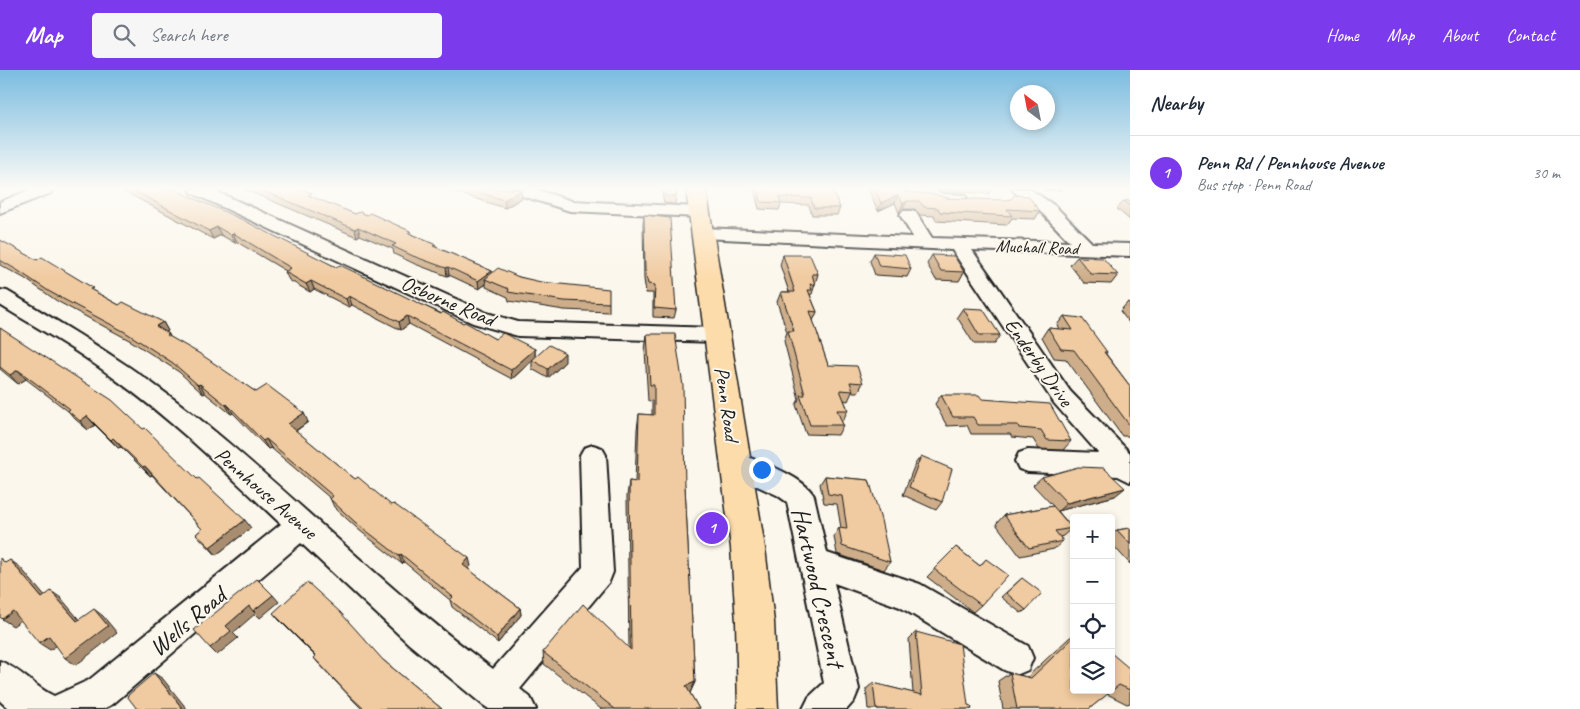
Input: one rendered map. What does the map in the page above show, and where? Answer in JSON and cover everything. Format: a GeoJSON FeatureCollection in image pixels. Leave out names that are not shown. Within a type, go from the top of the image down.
{"type":"FeatureCollection","features":[{"type":"Feature","properties":{"kind":"highway","name":"Penn Road"},"geometry":{"type":"LineString","coordinates":[[701,219],[748,548],[755,622],[758,709]]}},
{"type":"Feature","properties":{"kind":"street","name":"Osborne Road"},"geometry":{"type":"LineString","coordinates":[[263,219],[480,318],[518,329],[717,335]]}},
{"type":"Feature","properties":{"kind":"street","name":"Muchall Road"},"geometry":{"type":"LineString","coordinates":[[755,219],[926,243],[1130,250]]}},
{"type":"Feature","properties":{"kind":"street"},"geometry":{"type":"LineString","coordinates":[[915,219],[926,243]]}},
{"type":"Feature","properties":{"kind":"street"},"geometry":{"type":"LineString","coordinates":[[1058,219],[1086,248]]}},
{"type":"Feature","properties":{"kind":"street","name":"Enderby Drive"},"geometry":{"type":"LineString","coordinates":[[958,244],[1062,397],[1127,468]]}},
{"type":"Feature","properties":{"kind":"street","name":"Pennhouse Avenue"},"geometry":{"type":"LineString","coordinates":[[0,296],[111,364],[141,386],[303,524],[387,604],[506,701]]}},
{"type":"Feature","properties":{"kind":"street"},"geometry":{"type":"LineString","coordinates":[[506,701],[598,572],[593,455]]}},
{"type":"Feature","properties":{"kind":"street"},"geometry":{"type":"LineString","coordinates":[[1028,461],[1127,468]]}},
{"type":"Feature","properties":{"kind":"street","name":"Hartwood Crescent"},"geometry":{"type":"LineString","coordinates":[[735,464],[787,487],[800,496],[842,689],[821,709]]}},
{"type":"Feature","properties":{"kind":"street","name":"Wells Road"},"geometry":{"type":"LineString","coordinates":[[65,709],[101,692],[303,524]]}},
{"type":"Feature","properties":{"kind":"street"},"geometry":{"type":"LineString","coordinates":[[813,562],[909,595],[1016,658]]}},
{"type":"Feature","properties":{"kind":"street"},"geometry":{"type":"LineString","coordinates":[[0,678],[31,705],[44,709]]}},
{"type":"Feature","properties":{"kind":"building"},"geometry":{"type":"Polygon","coordinates":[[[186,219],[241,219],[336,267],[340,265],[441,314],[443,312],[463,323],[465,322],[495,339],[503,333],[535,349],[511,370],[407,316],[399,322],[349,296],[346,299],[311,281],[306,284],[285,272],[291,268],[233,233],[231,235],[217,227],[209,231],[186,219]]]}},
{"type":"Feature","properties":{"kind":"building"},"geometry":{"type":"Polygon","coordinates":[[[331,219],[383,219],[410,231],[408,233],[436,245],[433,246],[492,271],[478,281],[448,267],[446,268],[413,256],[392,246],[396,244],[358,227],[355,229],[331,219]]]}},
{"type":"Feature","properties":{"kind":"building"},"geometry":{"type":"Polygon","coordinates":[[[644,219],[670,219],[676,310],[654,308],[655,285],[648,284],[645,270],[644,219]]]}},
{"type":"Feature","properties":{"kind":"building"},"geometry":{"type":"Polygon","coordinates":[[[0,240],[37,260],[42,257],[93,288],[90,289],[119,305],[123,302],[163,322],[156,326],[256,392],[267,385],[304,413],[288,424],[355,479],[358,477],[391,505],[394,504],[469,558],[463,565],[520,608],[497,637],[450,600],[453,597],[401,554],[399,556],[355,522],[330,499],[333,496],[266,439],[263,441],[227,404],[200,384],[198,385],[173,363],[125,332],[50,292],[0,260],[0,240]]]}},
{"type":"Feature","properties":{"kind":"building"},"geometry":{"type":"Polygon","coordinates":[[[874,253],[905,255],[911,269],[879,266],[874,253]]]}},
{"type":"Feature","properties":{"kind":"building"},"geometry":{"type":"Polygon","coordinates":[[[783,255],[810,255],[818,274],[812,274],[815,285],[810,284],[812,290],[808,290],[817,312],[810,311],[828,365],[857,366],[863,383],[850,382],[853,391],[840,390],[848,410],[837,410],[843,425],[810,425],[800,395],[805,395],[788,331],[794,331],[781,292],[795,292],[783,255]]]}},
{"type":"Feature","properties":{"kind":"building"},"geometry":{"type":"Polygon","coordinates":[[[932,255],[954,256],[964,272],[941,271],[932,255]]]}},
{"type":"Feature","properties":{"kind":"building"},"geometry":{"type":"Polygon","coordinates":[[[1077,257],[1103,258],[1118,275],[1091,274],[1077,257]]]}},
{"type":"Feature","properties":{"kind":"building"},"geometry":{"type":"Polygon","coordinates":[[[498,268],[519,277],[541,282],[609,289],[609,303],[564,301],[508,292],[509,289],[485,279],[498,268]]]}},
{"type":"Feature","properties":{"kind":"building"},"geometry":{"type":"Polygon","coordinates":[[[963,308],[983,309],[1000,335],[979,335],[963,308]]]}},
{"type":"Feature","properties":{"kind":"building"},"geometry":{"type":"Polygon","coordinates":[[[1064,316],[1082,318],[1107,352],[1104,352],[1130,386],[1130,426],[1074,350],[1061,349],[1048,328],[1073,330],[1064,316]]]}},
{"type":"Feature","properties":{"kind":"building"},"geometry":{"type":"Polygon","coordinates":[[[0,328],[112,400],[143,429],[145,428],[197,479],[199,478],[245,520],[210,547],[196,534],[202,529],[145,466],[143,467],[113,438],[111,440],[87,416],[80,421],[68,411],[70,409],[18,370],[10,375],[0,367],[0,328]]]}},
{"type":"Feature","properties":{"kind":"building"},"geometry":{"type":"Polygon","coordinates":[[[647,334],[675,334],[683,386],[685,486],[695,682],[686,686],[699,709],[615,709],[543,652],[583,604],[631,650],[629,481],[637,482],[639,414],[654,415],[654,385],[650,385],[647,334]]]}},
{"type":"Feature","properties":{"kind":"building"},"geometry":{"type":"Polygon","coordinates":[[[549,345],[565,353],[548,369],[532,360],[549,345]]]}},
{"type":"Feature","properties":{"kind":"building"},"geometry":{"type":"Polygon","coordinates":[[[941,395],[979,395],[982,399],[1050,404],[1071,441],[1047,440],[1041,430],[1019,428],[1018,425],[978,425],[973,417],[953,417],[941,395]]]}},
{"type":"Feature","properties":{"kind":"building"},"geometry":{"type":"Polygon","coordinates":[[[921,456],[952,469],[942,502],[909,487],[921,456]]]}},
{"type":"Feature","properties":{"kind":"building"},"geometry":{"type":"Polygon","coordinates":[[[1078,467],[1104,468],[1125,488],[1067,503],[1042,477],[1078,467]]]}},
{"type":"Feature","properties":{"kind":"building"},"geometry":{"type":"Polygon","coordinates":[[[825,476],[869,480],[881,520],[890,562],[842,546],[839,528],[847,529],[842,496],[828,494],[825,476]]]}},
{"type":"Feature","properties":{"kind":"building"},"geometry":{"type":"Polygon","coordinates":[[[1053,506],[1070,526],[1070,528],[1055,531],[1063,541],[1029,548],[1004,515],[1053,506]]]}},
{"type":"Feature","properties":{"kind":"building"},"geometry":{"type":"Polygon","coordinates":[[[1130,528],[1130,544],[1117,530],[1130,528]]]}},
{"type":"Feature","properties":{"kind":"building"},"geometry":{"type":"Polygon","coordinates":[[[956,547],[980,566],[986,559],[1008,575],[981,605],[934,569],[956,547]]]}},
{"type":"Feature","properties":{"kind":"building"},"geometry":{"type":"Polygon","coordinates":[[[0,558],[5,563],[10,560],[42,598],[51,591],[77,621],[94,609],[108,626],[65,658],[49,636],[39,643],[13,611],[2,619],[0,617],[0,558]]]}},
{"type":"Feature","properties":{"kind":"building"},"geometry":{"type":"Polygon","coordinates":[[[1022,578],[1042,593],[1026,610],[1006,593],[1022,578]]]}},
{"type":"Feature","properties":{"kind":"building"},"geometry":{"type":"Polygon","coordinates":[[[257,579],[273,595],[253,611],[249,606],[226,626],[231,631],[210,648],[194,630],[257,579]]]}},
{"type":"Feature","properties":{"kind":"building"},"geometry":{"type":"Polygon","coordinates":[[[307,582],[340,612],[383,660],[442,709],[364,709],[349,695],[314,658],[316,656],[273,613],[307,582]]]}},
{"type":"Feature","properties":{"kind":"building"},"geometry":{"type":"Polygon","coordinates":[[[916,632],[960,644],[968,705],[972,709],[876,709],[873,683],[922,695],[916,632]]]}},
{"type":"Feature","properties":{"kind":"building"},"geometry":{"type":"Polygon","coordinates":[[[1070,641],[1070,694],[1108,694],[1089,709],[1017,709],[1010,673],[1031,678],[1070,641]]]}},
{"type":"Feature","properties":{"kind":"building"},"geometry":{"type":"Polygon","coordinates":[[[1115,656],[1130,669],[1130,690],[1119,685],[1115,688],[1115,656]]]}},
{"type":"Feature","properties":{"kind":"building"},"geometry":{"type":"Polygon","coordinates":[[[154,673],[183,709],[137,709],[127,696],[154,673]]]}},
{"type":"Feature","properties":{"kind":"place","name":"Penn Rd / Pennhouse Avenue"},"geometry":{"type":"Point","coordinates":[712,528]}}]}
